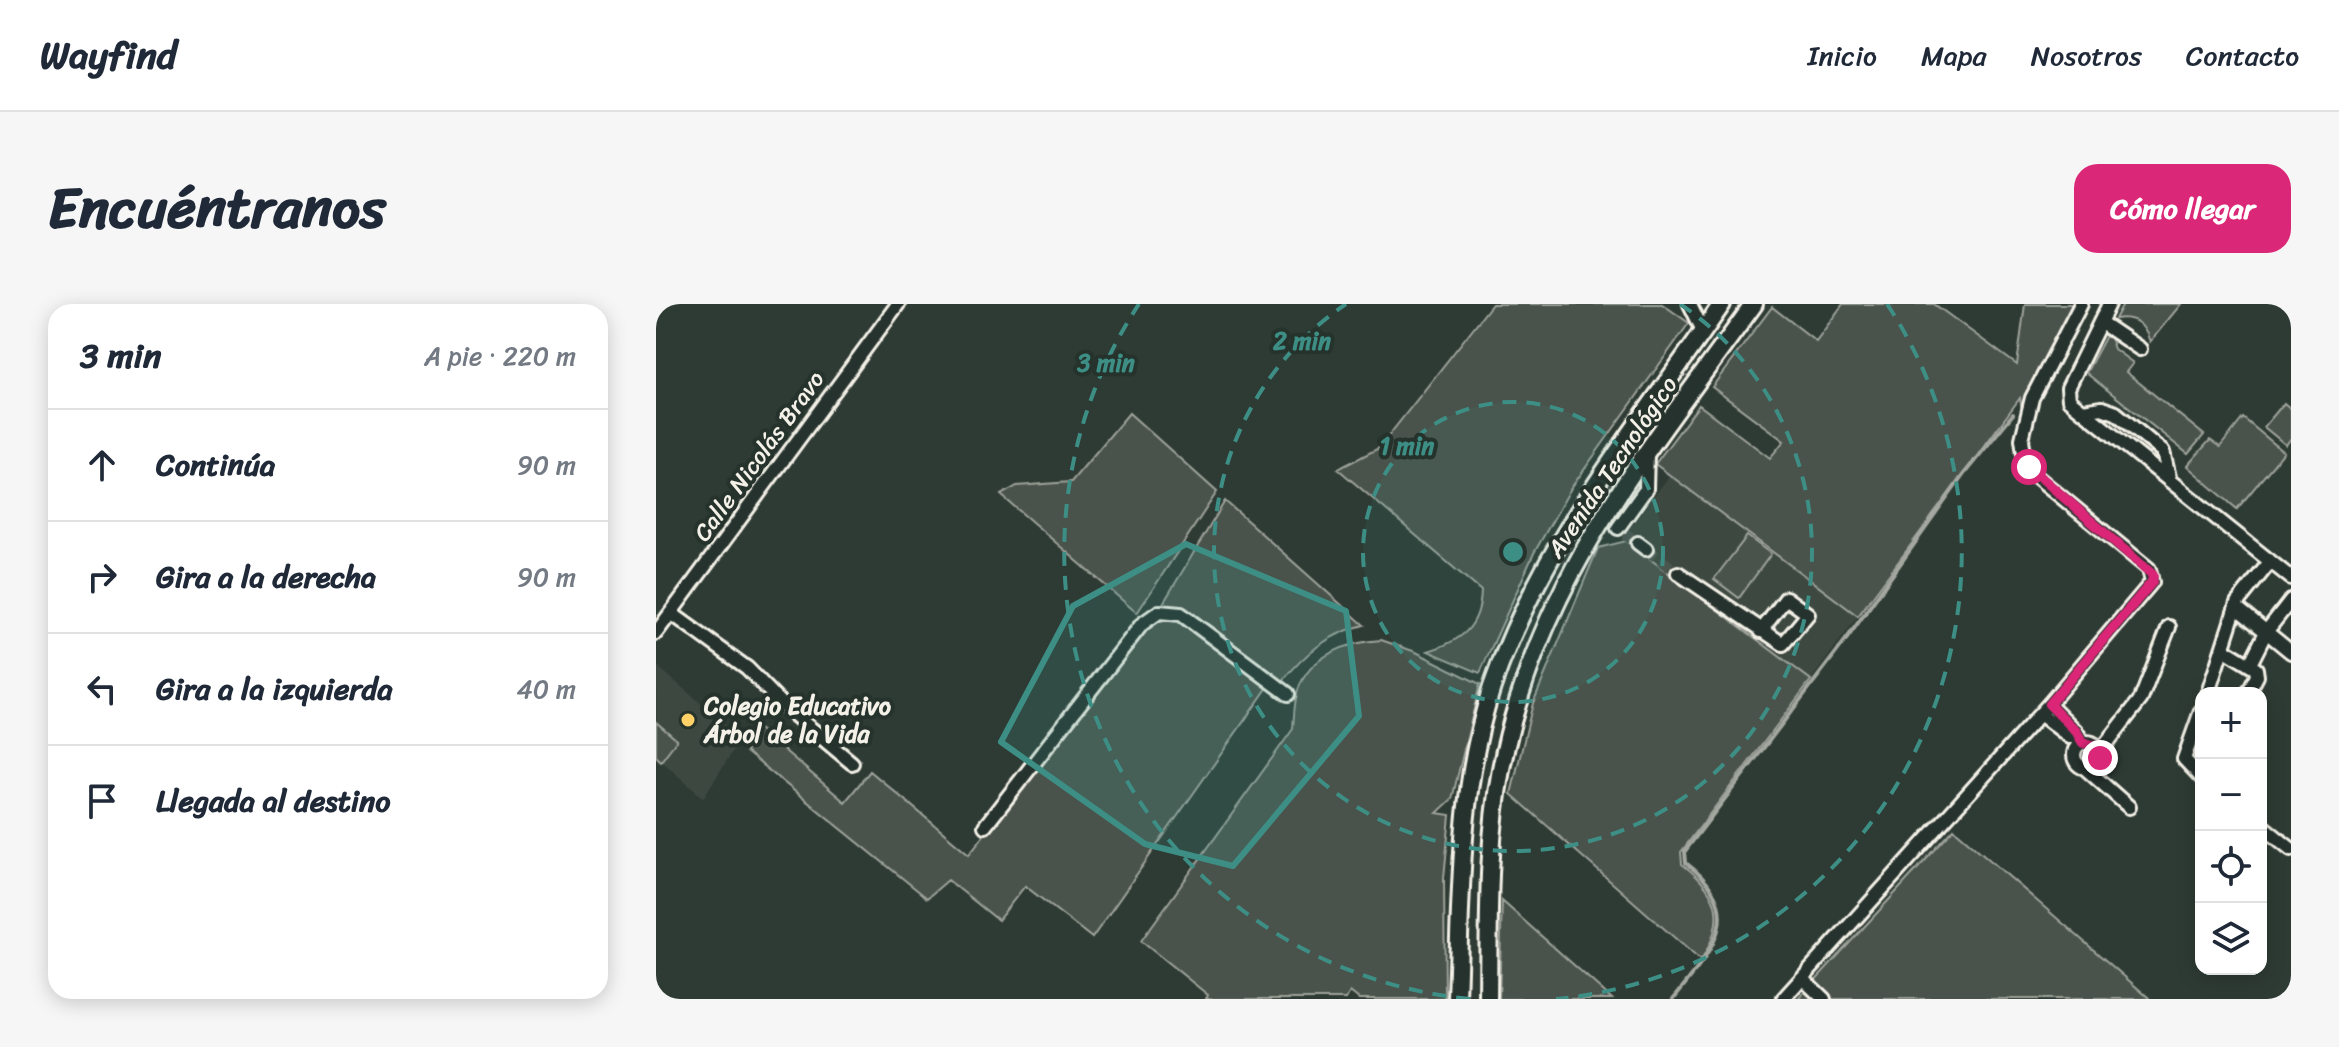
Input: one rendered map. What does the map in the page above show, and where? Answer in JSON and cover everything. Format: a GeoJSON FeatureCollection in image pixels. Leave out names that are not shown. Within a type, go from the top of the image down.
{"type":"FeatureCollection","features":[{"type":"Feature","properties":{"kind":"main road","name":"Avenida Tecnológico"},"geometry":{"type":"LineString","coordinates":[[1457,999],[1467,809],[1493,685],[1525,607],[1566,529],[1722,304]]}},
{"type":"Feature","properties":{"kind":"main road","name":"Avenida Tecnológico"},"geometry":{"type":"LineString","coordinates":[[1488,999],[1492,848],[1501,771],[1514,713],[1550,613],[1602,516],[1754,304]]}},
{"type":"Feature","properties":{"kind":"street","name":"Calle Nicolás Bravo"},"geometry":{"type":"LineString","coordinates":[[656,633],[898,304]]}},
{"type":"Feature","properties":{"kind":"street"},"geometry":{"type":"LineString","coordinates":[[1691,304],[1703,331]]}},
{"type":"Feature","properties":{"kind":"street"},"geometry":{"type":"LineString","coordinates":[[1790,997],[1802,978],[2049,704],[2152,582],[2153,575],[2037,477],[2024,453],[2022,439],[2032,398],[2081,304]]}},
{"type":"Feature","properties":{"kind":"street"},"geometry":{"type":"LineString","coordinates":[[2109,304],[2068,388],[2069,400],[2291,578]]}},
{"type":"Feature","properties":{"kind":"street"},"geometry":{"type":"LineString","coordinates":[[2100,322],[2140,349]]}},
{"type":"Feature","properties":{"kind":"street"},"geometry":{"type":"LineString","coordinates":[[2083,411],[2102,408],[2116,413],[2163,452],[2170,481]]}},
{"type":"Feature","properties":{"kind":"street"},"geometry":{"type":"LineString","coordinates":[[1602,516],[1622,531],[1646,489],[1647,452]]}},
{"type":"Feature","properties":{"kind":"street"},"geometry":{"type":"LineString","coordinates":[[2211,687],[2240,599],[2270,562]]}},
{"type":"Feature","properties":{"kind":"street"},"geometry":{"type":"LineString","coordinates":[[1678,573],[1761,631]]}},
{"type":"Feature","properties":{"kind":"street"},"geometry":{"type":"LineString","coordinates":[[2251,662],[2266,632],[2291,600]]}},
{"type":"Feature","properties":{"kind":"street"},"geometry":{"type":"LineString","coordinates":[[2237,608],[2291,652]]}},
{"type":"Feature","properties":{"kind":"street"},"geometry":{"type":"LineString","coordinates":[[985,826],[1142,624],[1159,612],[1181,614],[1288,694]]}},
{"type":"Feature","properties":{"kind":"street"},"geometry":{"type":"LineString","coordinates":[[671,613],[747,668],[785,707],[852,763]]}},
{"type":"Feature","properties":{"kind":"street"},"geometry":{"type":"LineString","coordinates":[[2085,768],[2098,762],[2100,752],[2141,699],[2169,627]]}},
{"type":"Feature","properties":{"kind":"street"},"geometry":{"type":"LineString","coordinates":[[2225,650],[2251,662],[2257,676],[2251,687]]}},
{"type":"Feature","properties":{"kind":"street"},"geometry":{"type":"LineString","coordinates":[[2049,704],[2076,731],[2080,740],[2075,759],[2129,807]]}},
{"type":"Feature","properties":{"kind":"street"},"geometry":{"type":"LineString","coordinates":[[2040,714],[2070,737],[2096,746],[2100,752]]}},
{"type":"Feature","properties":{"kind":"street"},"geometry":{"type":"LineString","coordinates":[[2195,728],[2184,759],[2195,771]]}},
{"type":"Feature","properties":{"kind":"street"},"geometry":{"type":"LineString","coordinates":[[2267,830],[2291,849]]}},
{"type":"Feature","properties":{"kind":"street"},"geometry":{"type":"LineString","coordinates":[[1802,978],[1824,999]]}},
{"type":"Feature","properties":{"kind":"highlighted area"},"geometry":{"type":"Polygon","coordinates":[[[1186,544],[1346,611],[1359,716],[1233,866],[1145,844],[1001,742],[1073,606],[1186,544]]]}},
{"type":"Feature","properties":{"kind":"shaded area"},"geometry":{"type":"Polygon","coordinates":[[[1492,304],[1662,304],[1689,323],[1571,488],[1534,553],[1480,673],[1428,651],[1450,643],[1466,631],[1477,615],[1481,591],[1338,469],[1379,448],[1492,304]]]}},
{"type":"Feature","properties":{"kind":"shaded area"},"geometry":{"type":"Polygon","coordinates":[[[1843,304],[1934,304],[2017,365],[2025,304],[2075,304],[2021,405],[2020,398],[1858,616],[1655,464],[1699,405],[1770,458],[1784,441],[1712,387],[1772,307],[1816,341],[1843,304]]]}},
{"type":"Feature","properties":{"kind":"shaded area"},"geometry":{"type":"Polygon","coordinates":[[[2123,304],[2181,304],[2150,342],[2137,322],[2115,319],[2123,304]]]}},
{"type":"Feature","properties":{"kind":"shaded area"},"geometry":{"type":"Polygon","coordinates":[[[2108,332],[2114,349],[2133,363],[2126,372],[2204,435],[2188,454],[2086,373],[2108,332]]]}},
{"type":"Feature","properties":{"kind":"shaded area"},"geometry":{"type":"Polygon","coordinates":[[[2284,403],[2291,409],[2291,438],[2286,445],[2264,427],[2284,403]]]}},
{"type":"Feature","properties":{"kind":"shaded area"},"geometry":{"type":"Polygon","coordinates":[[[1129,413],[1217,492],[1137,613],[1001,495],[1017,486],[1071,482],[1129,413]]]}},
{"type":"Feature","properties":{"kind":"shaded area"},"geometry":{"type":"Polygon","coordinates":[[[2243,418],[2284,452],[2237,509],[2187,466],[2210,440],[2220,447],[2243,418]]]}},
{"type":"Feature","properties":{"kind":"shaded area"},"geometry":{"type":"Polygon","coordinates":[[[1670,475],[1858,616],[1811,680],[1622,538],[1670,475]]]}},
{"type":"Feature","properties":{"kind":"shaded area"},"geometry":{"type":"Polygon","coordinates":[[[1225,501],[1364,625],[1318,646],[1282,682],[1275,677],[1092,938],[1025,886],[998,920],[948,880],[927,898],[746,752],[758,728],[845,802],[870,771],[969,854],[1150,625],[1225,501]]]}},
{"type":"Feature","properties":{"kind":"shaded area"},"geometry":{"type":"Polygon","coordinates":[[[1747,536],[1771,554],[1739,598],[1714,579],[1747,536]]]}},
{"type":"Feature","properties":{"kind":"shaded area"},"geometry":{"type":"Polygon","coordinates":[[[1626,541],[1811,680],[1681,852],[1682,864],[1705,885],[1716,907],[1714,932],[1701,961],[1511,794],[1533,703],[1598,548],[1626,541]]]}},
{"type":"Feature","properties":{"kind":"shaded area"},"geometry":{"type":"Polygon","coordinates":[[[1381,640],[1416,652],[1480,684],[1452,799],[1437,813],[1450,815],[1444,878],[1445,999],[1359,999],[1350,992],[1346,999],[1206,999],[1208,995],[1141,941],[1293,729],[1298,690],[1311,668],[1343,647],[1381,640]]]}},
{"type":"Feature","properties":{"kind":"shaded area","name":"Colegio Educativo Árbol de la Vida"},"geometry":{"type":"Polygon","coordinates":[[[656,665],[741,738],[703,798],[656,756],[656,665]]]}},
{"type":"Feature","properties":{"kind":"shaded area"},"geometry":{"type":"Polygon","coordinates":[[[656,722],[677,740],[661,761],[656,756],[656,722]]]}},
{"type":"Feature","properties":{"kind":"shaded area"},"geometry":{"type":"Polygon","coordinates":[[[1954,829],[2149,998],[2149,999],[1798,999],[1954,829]]]}},
{"type":"Feature","properties":{"kind":"shaded area"},"geometry":{"type":"Polygon","coordinates":[[[1502,901],[1612,999],[1499,999],[1502,901]]]}},
{"type":"Feature","properties":{"kind":"waterway"},"geometry":{"type":"LineString","coordinates":[[1673,999],[1711,948],[1718,931],[1720,914],[1716,898],[1705,881],[1686,863],[1685,851],[1848,637],[1964,474],[2013,414]]}},
{"type":"Feature","properties":{"kind":"tunnel"},"geometry":{"type":"LineString","coordinates":[[1625,534],[1638,543]]}},
{"type":"Feature","properties":{"kind":"tunnel"},"geometry":{"type":"LineString","coordinates":[[1646,549],[1678,573]]}},
{"type":"Feature","properties":{"kind":"place","name":"Colegio Educativo Árbol de la Vida"},"geometry":{"type":"Point","coordinates":[688,720]}},
{"type":"Feature","properties":{"kind":"route"},"geometry":{"type":"LineString","coordinates":[[2029,467],[2153,575],[2152,582],[2049,704],[2076,731],[2083,743],[2096,746],[2100,758]]}}]}
